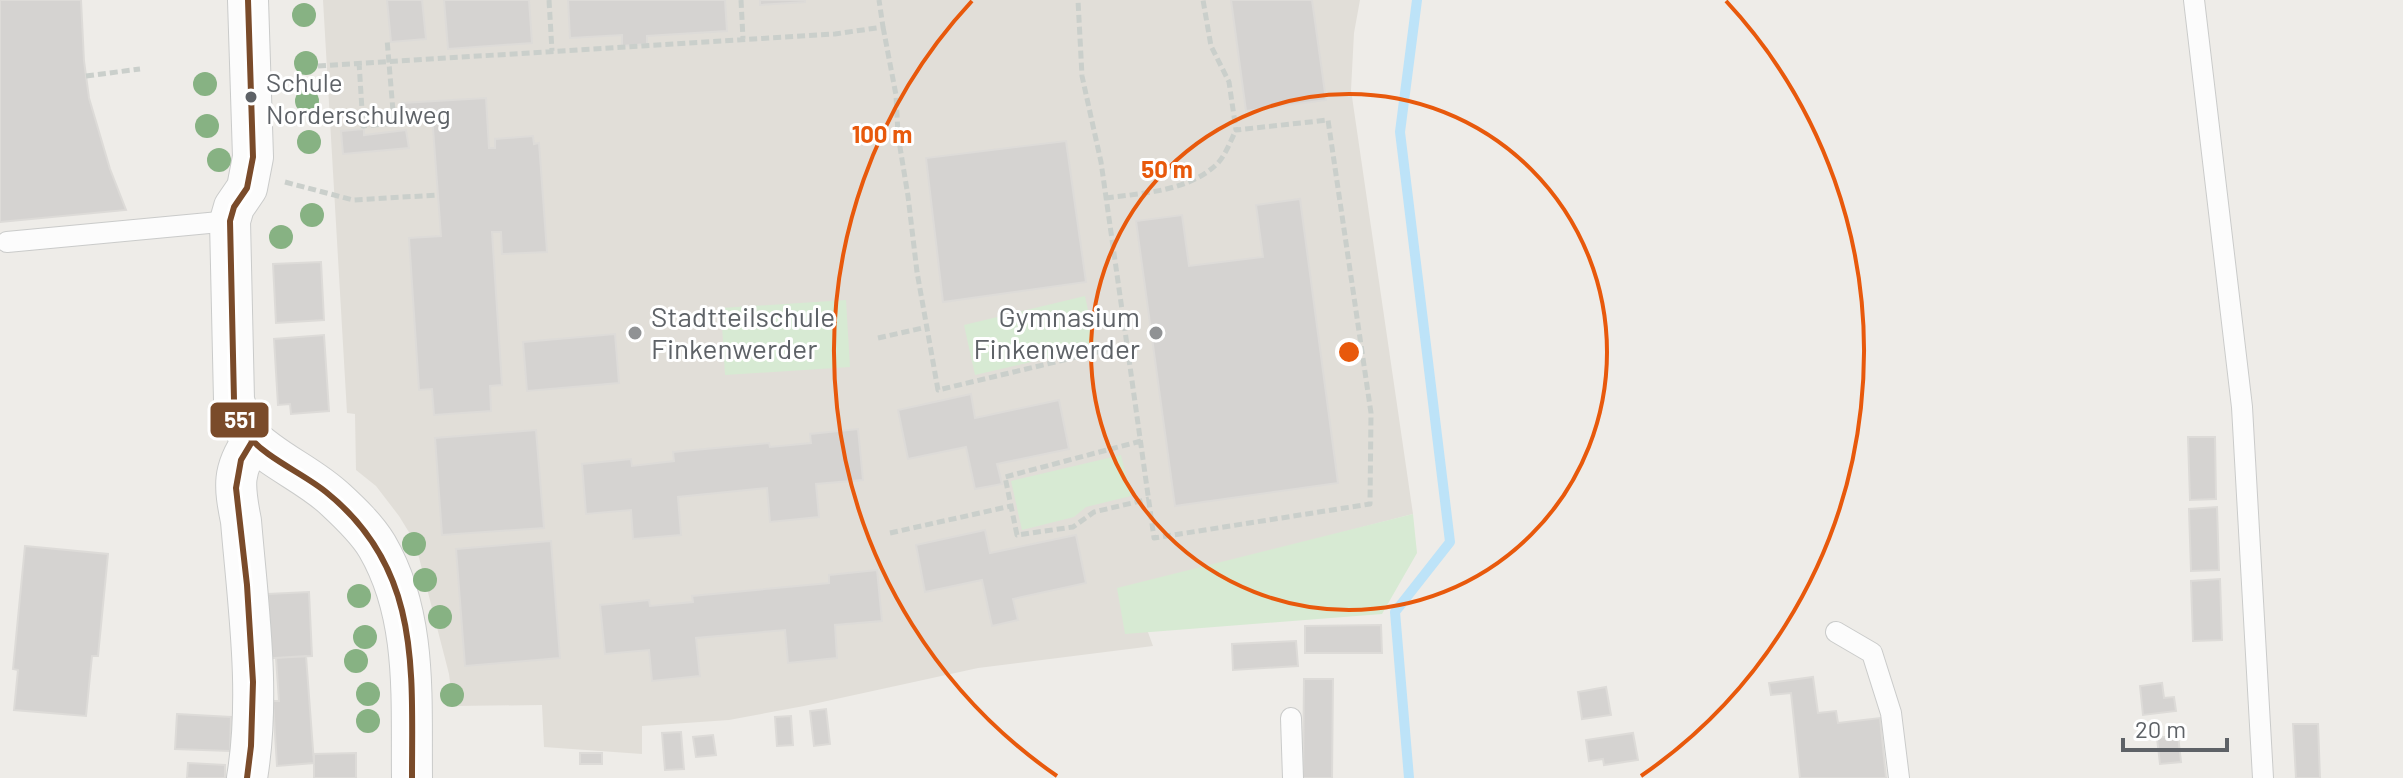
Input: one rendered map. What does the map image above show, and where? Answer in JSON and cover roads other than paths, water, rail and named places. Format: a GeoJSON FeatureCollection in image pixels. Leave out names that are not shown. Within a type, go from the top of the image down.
{"type":"FeatureCollection","features":[{"type":"Feature","properties":{"kind":"street"},"geometry":{"type":"LineString","coordinates":[[248,0],[253,157],[247,188],[234,207],[230,221],[234,400],[240,420],[253,440],[336,499],[375,543],[390,572],[401,604],[407,638],[412,778]]}},
{"type":"Feature","properties":{"kind":"street"},"geometry":{"type":"LineString","coordinates":[[247,778],[253,728],[252,666],[236,477],[242,455],[253,440]]}},
{"type":"Feature","properties":{"kind":"lane"},"geometry":{"type":"LineString","coordinates":[[2194,0],[2242,407],[2263,778]]}},
{"type":"Feature","properties":{"kind":"lane"},"geometry":{"type":"LineString","coordinates":[[7,242],[230,221]]}},
{"type":"Feature","properties":{"kind":"lane"},"geometry":{"type":"LineString","coordinates":[[1836,632],[1872,653],[1891,713],[1899,778]]}},
{"type":"Feature","properties":{"kind":"lane"},"geometry":{"type":"LineString","coordinates":[[1291,718],[1293,778]]}},
{"type":"Feature","properties":{"kind":"waterway"},"geometry":{"type":"LineString","coordinates":[[1409,778],[1395,612],[1450,542],[1400,132],[1417,0]]}},
{"type":"Feature","properties":{"kind":"place","name":"Schule Norderschulweg"},"geometry":{"type":"Point","coordinates":[251,97]}},
{"type":"Feature","properties":{"kind":"place","name":"Stadtteilschule Finkenwerder"},"geometry":{"type":"Point","coordinates":[635,333]}},
{"type":"Feature","properties":{"kind":"place","name":"Gymnasium Finkenwerder"},"geometry":{"type":"Point","coordinates":[1156,333]}}]}
